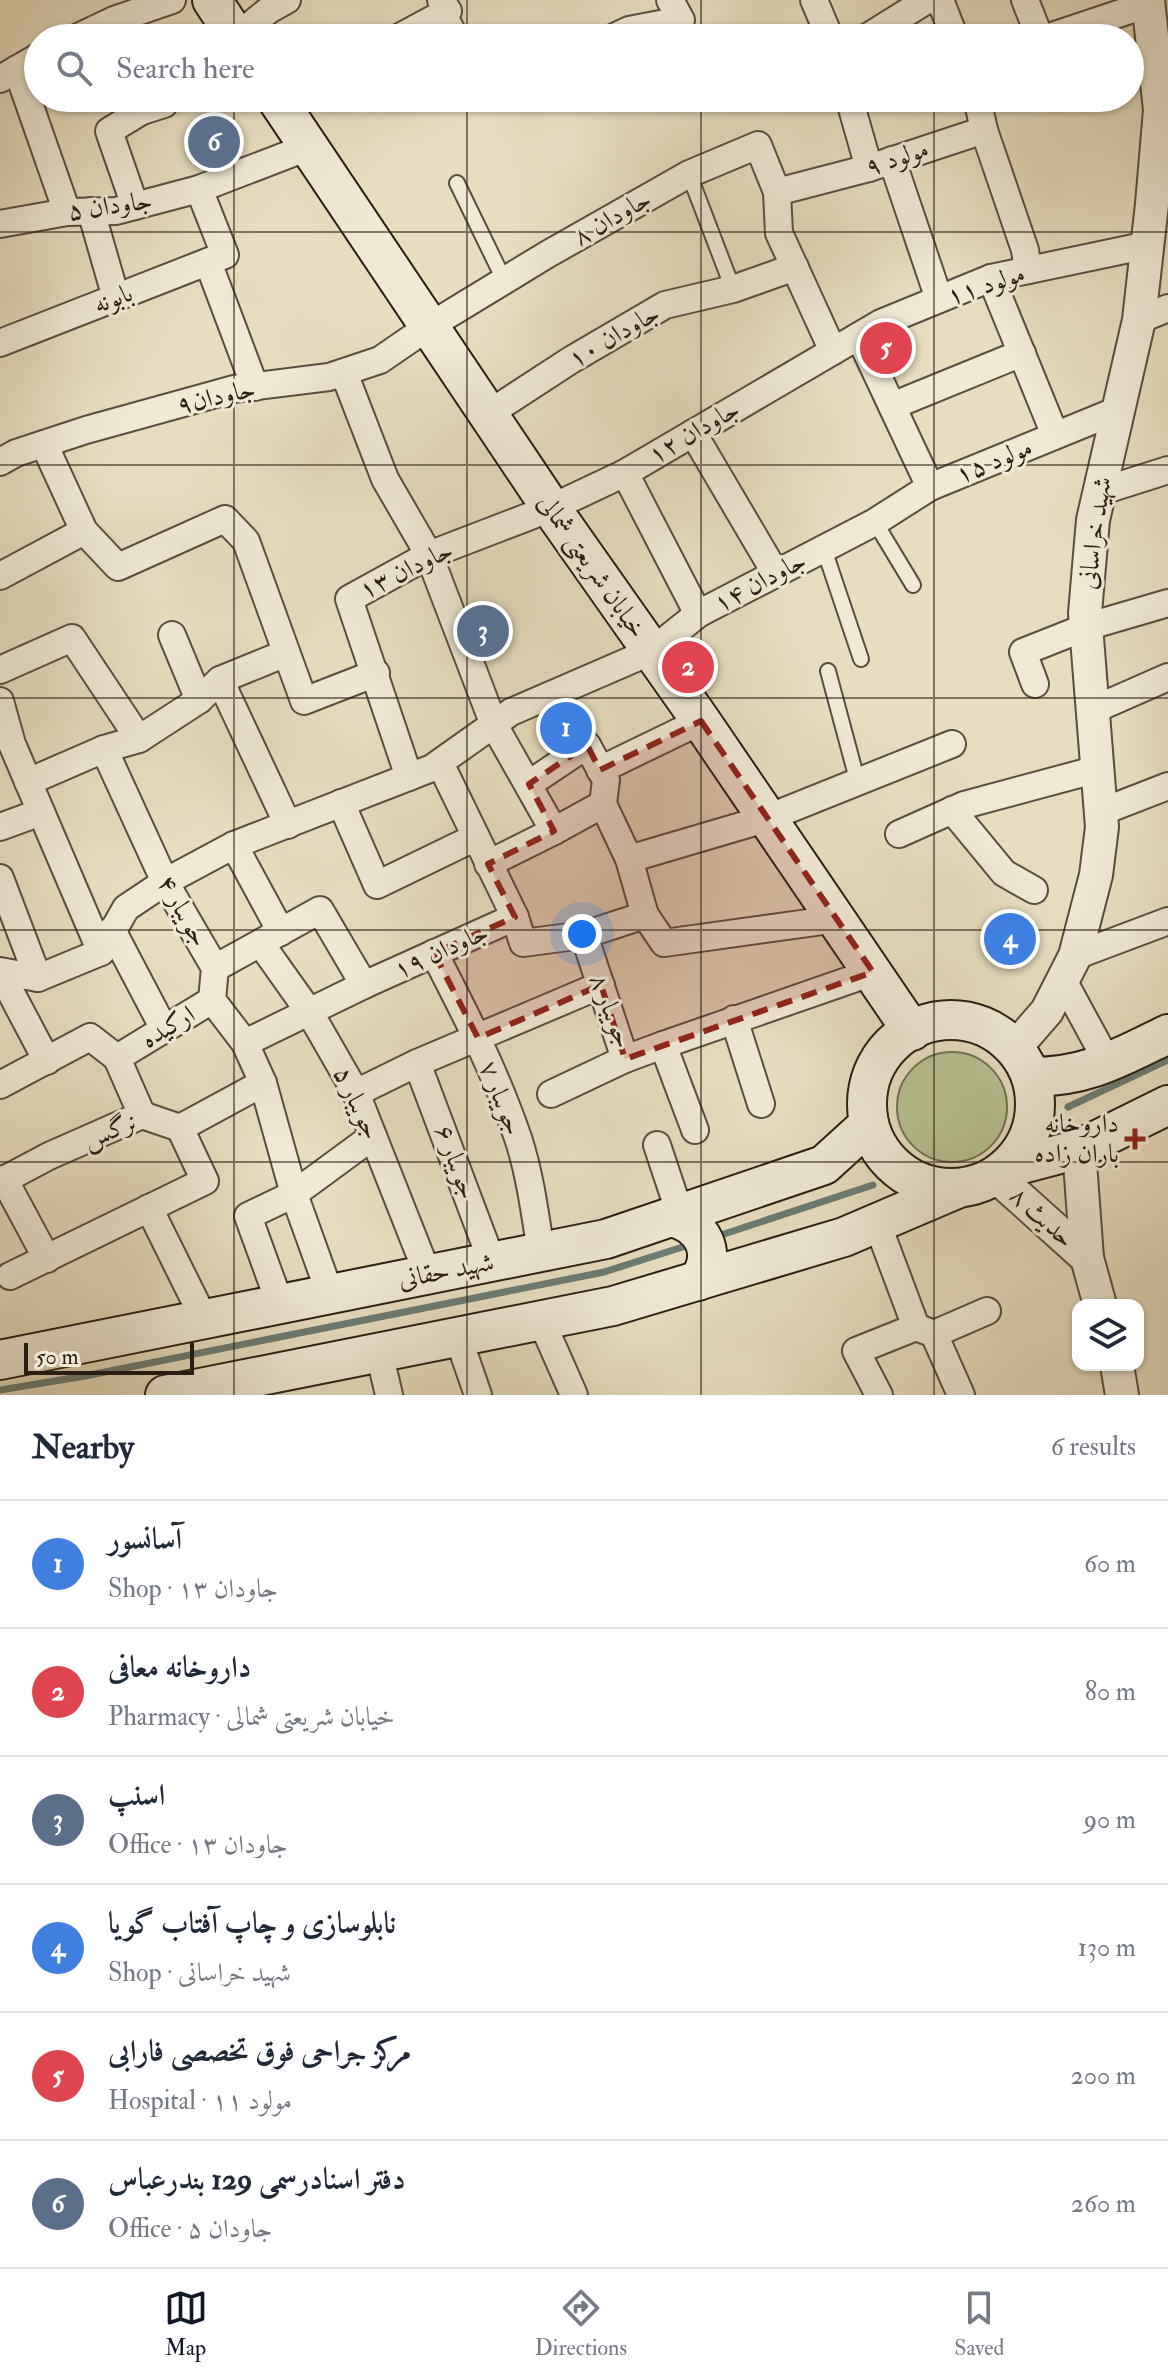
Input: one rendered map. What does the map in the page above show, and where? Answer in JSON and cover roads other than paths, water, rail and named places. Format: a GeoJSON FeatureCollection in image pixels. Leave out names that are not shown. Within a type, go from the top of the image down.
{"type":"FeatureCollection","features":[{"type":"Feature","properties":{"kind":"main road"},"geometry":{"type":"LineString","coordinates":[[212,0],[228,24]]}},
{"type":"Feature","properties":{"kind":"main road","name":"خیابان شریعتی شمالی"},"geometry":{"type":"LineString","coordinates":[[292,112],[308,147],[428,327],[912,1031]]}},
{"type":"Feature","properties":{"kind":"main road"},"geometry":{"type":"LineString","coordinates":[[959,1188],[935,1187],[912,1179],[892,1165],[877,1146],[869,1124],[867,1102],[870,1080],[881,1057],[898,1039],[919,1026],[943,1020],[964,1020],[984,1026],[1023,1063],[1056,1077],[1081,1073],[1108,1063],[1168,1034]]}},
{"type":"Feature","properties":{"kind":"main road"},"geometry":{"type":"LineString","coordinates":[[1002,1172],[1025,1145],[1034,1123],[1036,1100],[1023,1063]]}},
{"type":"Feature","properties":{"kind":"main road"},"geometry":{"type":"LineString","coordinates":[[165,1395],[261,1386],[379,1352],[613,1306],[844,1237],[959,1188],[1079,1149],[1168,1105]]}},
{"type":"Feature","properties":{"kind":"main road","name":"شهید حقانی"},"geometry":{"type":"LineString","coordinates":[[0,1360],[606,1239],[824,1165],[869,1124]]}},
{"type":"Feature","properties":{"kind":"main road"},"geometry":{"type":"LineString","coordinates":[[676,1215],[689,1221],[699,1232],[705,1246],[708,1260],[698,1281]]}},
{"type":"Feature","properties":{"kind":"street"},"geometry":{"type":"LineString","coordinates":[[114,19],[172,0]]}},
{"type":"Feature","properties":{"kind":"street"},"geometry":{"type":"LineString","coordinates":[[252,24],[287,0]]}},
{"type":"Feature","properties":{"kind":"street"},"geometry":{"type":"LineString","coordinates":[[814,0],[824,24]]}},
{"type":"Feature","properties":{"kind":"street"},"geometry":{"type":"LineString","coordinates":[[888,24],[927,0]]}},
{"type":"Feature","properties":{"kind":"street"},"geometry":{"type":"LineString","coordinates":[[940,0],[949,24]]}},
{"type":"Feature","properties":{"kind":"street"},"geometry":{"type":"LineString","coordinates":[[1025,0],[1034,24]]}},
{"type":"Feature","properties":{"kind":"street"},"geometry":{"type":"LineString","coordinates":[[1086,24],[1152,1]]}},
{"type":"Feature","properties":{"kind":"street","name":"شهید خراسانی"},"geometry":{"type":"LineString","coordinates":[[1023,1063],[1070,969],[1096,875],[1102,827],[1085,613],[1093,520],[1099,492],[1118,410],[1154,314],[1148,245],[1162,162],[1164,110],[1152,1]]}},
{"type":"Feature","properties":{"kind":"street"},"geometry":{"type":"LineString","coordinates":[[418,24],[444,5]]}},
{"type":"Feature","properties":{"kind":"street"},"geometry":{"type":"LineString","coordinates":[[643,24],[676,10]]}},
{"type":"Feature","properties":{"kind":"street"},"geometry":{"type":"LineString","coordinates":[[36,112],[116,298]]}},
{"type":"Feature","properties":{"kind":"street"},"geometry":{"type":"LineString","coordinates":[[135,206],[109,131],[138,112]]}},
{"type":"Feature","properties":{"kind":"street"},"geometry":{"type":"LineString","coordinates":[[856,112],[939,299]]}},
{"type":"Feature","properties":{"kind":"street"},"geometry":{"type":"LineString","coordinates":[[980,112],[1025,250],[1028,270]]}},
{"type":"Feature","properties":{"kind":"street","name":"مولود ۹"},"geometry":{"type":"LineString","coordinates":[[777,192],[880,164],[984,130]]}},
{"type":"Feature","properties":{"kind":"street","name":"جاودان ۸"},"geometry":{"type":"LineString","coordinates":[[428,327],[689,174],[758,145],[777,192]]}},
{"type":"Feature","properties":{"kind":"street","name":"جاودان ۵"},"geometry":{"type":"LineString","coordinates":[[0,224],[79,211],[116,211],[199,189],[308,147]]}},
{"type":"Feature","properties":{"kind":"street"},"geometry":{"type":"LineString","coordinates":[[199,189],[255,387]]}},
{"type":"Feature","properties":{"kind":"street"},"geometry":{"type":"LineString","coordinates":[[777,192],[779,233],[833,351]]}},
{"type":"Feature","properties":{"kind":"street","name":"مولود ۱۱"},"geometry":{"type":"LineString","coordinates":[[833,351],[881,323],[991,278],[1148,245]]}},
{"type":"Feature","properties":{"kind":"street","name":"بابونه"},"geometry":{"type":"LineString","coordinates":[[0,343],[217,259]]}},
{"type":"Feature","properties":{"kind":"street","name":"جاودان ۱۰"},"geometry":{"type":"LineString","coordinates":[[488,414],[571,360],[665,305],[733,289],[795,267]]}},
{"type":"Feature","properties":{"kind":"street"},"geometry":{"type":"LineString","coordinates":[[991,278],[1055,435]]}},
{"type":"Feature","properties":{"kind":"street","name":"جاودان۹"},"geometry":{"type":"LineString","coordinates":[[0,462],[44,444],[234,389],[344,373],[380,360],[428,327]]}},
{"type":"Feature","properties":{"kind":"street"},"geometry":{"type":"LineString","coordinates":[[859,336],[930,487]]}},
{"type":"Feature","properties":{"kind":"street","name":"جاودان ۱۲"},"geometry":{"type":"LineString","coordinates":[[551,508],[625,473],[833,351]]}},
{"type":"Feature","properties":{"kind":"street"},"geometry":{"type":"LineString","coordinates":[[892,406],[1022,353]]}},
{"type":"Feature","properties":{"kind":"street"},"geometry":{"type":"LineString","coordinates":[[344,373],[385,479],[429,555],[494,725],[554,831]]}},
{"type":"Feature","properties":{"kind":"street","name":"مولود ۱۵"},"geometry":{"type":"LineString","coordinates":[[875,522],[930,487],[1118,410]]}},
{"type":"Feature","properties":{"kind":"street"},"geometry":{"type":"LineString","coordinates":[[693,433],[776,574]]}},
{"type":"Feature","properties":{"kind":"street"},"geometry":{"type":"LineString","coordinates":[[44,444],[84,531],[118,567],[225,519],[246,541],[304,701],[376,673]]}},
{"type":"Feature","properties":{"kind":"street"},"geometry":{"type":"LineString","coordinates":[[1099,492],[1168,470]]}},
{"type":"Feature","properties":{"kind":"street"},"geometry":{"type":"LineString","coordinates":[[625,473],[698,614]]}},
{"type":"Feature","properties":{"kind":"street","name":"جاودان ۱۳"},"geometry":{"type":"LineString","coordinates":[[409,777],[349,599],[429,555],[551,508]]}},
{"type":"Feature","properties":{"kind":"street","name":"جاودان ۱۴"},"geometry":{"type":"LineString","coordinates":[[652,651],[698,614],[875,522]]}},
{"type":"Feature","properties":{"kind":"street"},"geometry":{"type":"LineString","coordinates":[[0,576],[84,531]]}},
{"type":"Feature","properties":{"kind":"street"},"geometry":{"type":"LineString","coordinates":[[1035,684],[1023,652],[1086,627],[1168,603]]}},
{"type":"Feature","properties":{"kind":"street"},"geometry":{"type":"LineString","coordinates":[[172,635],[199,700]]}},
{"type":"Feature","properties":{"kind":"street"},"geometry":{"type":"LineString","coordinates":[[0,670],[72,638],[139,739]]}},
{"type":"Feature","properties":{"kind":"street"},"geometry":{"type":"LineString","coordinates":[[0,971],[38,978],[107,941],[126,908],[165,882],[234,845],[440,763],[511,712],[652,651]]}},
{"type":"Feature","properties":{"kind":"street"},"geometry":{"type":"LineString","coordinates":[[28,782],[104,749],[139,739],[199,700],[220,680],[286,653]]}},
{"type":"Feature","properties":{"kind":"street"},"geometry":{"type":"LineString","coordinates":[[1093,710],[1168,677]]}},
{"type":"Feature","properties":{"kind":"street"},"geometry":{"type":"LineString","coordinates":[[220,680],[288,825]]}},
{"type":"Feature","properties":{"kind":"street"},"geometry":{"type":"LineString","coordinates":[[0,701],[12,744],[41,812],[107,941],[164,1029]]}},
{"type":"Feature","properties":{"kind":"street"},"geometry":{"type":"LineString","coordinates":[[600,770],[701,721]]}},
{"type":"Feature","properties":{"kind":"street"},"geometry":{"type":"LineString","coordinates":[[629,859],[765,819],[952,744]]}},
{"type":"Feature","properties":{"kind":"street"},"geometry":{"type":"LineString","coordinates":[[529,784],[587,745],[606,780],[603,804],[629,859],[645,915],[664,943],[837,919]]}},
{"type":"Feature","properties":{"kind":"street","name":"جویبار ۴"},"geometry":{"type":"LineString","coordinates":[[104,749],[165,882],[215,968],[212,1000]]}},
{"type":"Feature","properties":{"kind":"street"},"geometry":{"type":"LineString","coordinates":[[440,763],[515,917]]}},
{"type":"Feature","properties":{"kind":"street"},"geometry":{"type":"LineString","coordinates":[[899,834],[964,805],[1098,769]]}},
{"type":"Feature","properties":{"kind":"street"},"geometry":{"type":"LineString","coordinates":[[1101,812],[1168,786]]}},
{"type":"Feature","properties":{"kind":"street"},"geometry":{"type":"LineString","coordinates":[[341,803],[377,885],[476,837]]}},
{"type":"Feature","properties":{"kind":"street"},"geometry":{"type":"LineString","coordinates":[[488,864],[603,804]]}},
{"type":"Feature","properties":{"kind":"street"},"geometry":{"type":"LineString","coordinates":[[952,810],[1004,873],[1034,890]]}},
{"type":"Feature","properties":{"kind":"street"},"geometry":{"type":"LineString","coordinates":[[0,827],[41,812]]}},
{"type":"Feature","properties":{"kind":"street","name":"جویبار ۵"},"geometry":{"type":"LineString","coordinates":[[234,845],[271,938],[356,1093],[428,1275]]}},
{"type":"Feature","properties":{"kind":"street"},"geometry":{"type":"LineString","coordinates":[[0,878],[38,978]]}},
{"type":"Feature","properties":{"kind":"street"},"geometry":{"type":"LineString","coordinates":[[215,968],[320,910],[364,985]]}},
{"type":"Feature","properties":{"kind":"street","name":"جاودان ۱۹"},"geometry":{"type":"LineString","coordinates":[[310,1013],[364,985],[515,917],[523,943],[584,935],[645,915]]}},
{"type":"Feature","properties":{"kind":"street"},"geometry":{"type":"LineString","coordinates":[[1108,1063],[1070,969],[1168,921]]}},
{"type":"Feature","properties":{"kind":"street","name":"جویبار ۸"},"geometry":{"type":"LineString","coordinates":[[584,935],[625,1059],[663,1045],[695,1130]]}},
{"type":"Feature","properties":{"kind":"street","name":"جویبار ۷"},"geometry":{"type":"LineString","coordinates":[[434,953],[478,1038],[518,1139],[541,1252]]}},
{"type":"Feature","properties":{"kind":"street"},"geometry":{"type":"LineString","coordinates":[[0,971],[47,1061]]}},
{"type":"Feature","properties":{"kind":"street"},"geometry":{"type":"LineString","coordinates":[[663,1045],[873,972]]}},
{"type":"Feature","properties":{"kind":"street"},"geometry":{"type":"LineString","coordinates":[[356,1093],[417,1063],[601,985]]}},
{"type":"Feature","properties":{"kind":"street"},"geometry":{"type":"LineString","coordinates":[[212,1000],[245,1043],[263,1083],[294,1194],[330,1294]]}},
{"type":"Feature","properties":{"kind":"street","name":"ارکیده"},"geometry":{"type":"LineString","coordinates":[[0,1085],[90,1037],[117,1058],[212,1000]]}},
{"type":"Feature","properties":{"kind":"street"},"geometry":{"type":"LineString","coordinates":[[245,1043],[310,1013]]}},
{"type":"Feature","properties":{"kind":"street"},"geometry":{"type":"LineString","coordinates":[[734,1019],[761,1104]]}},
{"type":"Feature","properties":{"kind":"street"},"geometry":{"type":"LineString","coordinates":[[117,1058],[142,1115]]}},
{"type":"Feature","properties":{"kind":"street"},"geometry":{"type":"LineString","coordinates":[[551,1094],[625,1059]]}},
{"type":"Feature","properties":{"kind":"street","name":"جویبار ۶"},"geometry":{"type":"LineString","coordinates":[[417,1063],[492,1262]]}},
{"type":"Feature","properties":{"kind":"street"},"geometry":{"type":"LineString","coordinates":[[10,1276],[205,1181],[180,1128],[263,1083]]}},
{"type":"Feature","properties":{"kind":"street","name":"نرگس"},"geometry":{"type":"LineString","coordinates":[[2,1180],[142,1115],[180,1128]]}},
{"type":"Feature","properties":{"kind":"street"},"geometry":{"type":"LineString","coordinates":[[280,1304],[248,1216],[294,1194],[373,1136]]}},
{"type":"Feature","properties":{"kind":"street"},"geometry":{"type":"LineString","coordinates":[[657,1145],[676,1215]]}},
{"type":"Feature","properties":{"kind":"street"},"geometry":{"type":"LineString","coordinates":[[1079,1149],[1087,1258],[1098,1299]]}},
{"type":"Feature","properties":{"kind":"street","name":"حدیث ۸"},"geometry":{"type":"LineString","coordinates":[[1002,1172],[1087,1258]]}},
{"type":"Feature","properties":{"kind":"street"},"geometry":{"type":"LineString","coordinates":[[2,1180],[47,1259]]}},
{"type":"Feature","properties":{"kind":"street"},"geometry":{"type":"LineString","coordinates":[[149,1208],[204,1319]]}},
{"type":"Feature","properties":{"kind":"street"},"geometry":{"type":"LineString","coordinates":[[877,1223],[925,1330],[961,1395]]}},
{"type":"Feature","properties":{"kind":"street"},"geometry":{"type":"LineString","coordinates":[[879,1395],[856,1351],[987,1311]]}},
{"type":"Feature","properties":{"kind":"street"},"geometry":{"type":"LineString","coordinates":[[541,1320],[574,1395]]}},
{"type":"Feature","properties":{"kind":"street"},"geometry":{"type":"LineString","coordinates":[[458,1337],[478,1395]]}},
{"type":"Feature","properties":{"kind":"street"},"geometry":{"type":"LineString","coordinates":[[379,1352],[389,1395]]}},
{"type":"Feature","properties":{"kind":"street"},"geometry":{"type":"LineString","coordinates":[[1118,1371],[1122,1395]]}},
{"type":"Feature","properties":{"kind":"lane"},"geometry":{"type":"LineString","coordinates":[[444,5],[454,24]]}},
{"type":"Feature","properties":{"kind":"lane"},"geometry":{"type":"LineString","coordinates":[[689,174],[733,289]]}},
{"type":"Feature","properties":{"kind":"lane"},"geometry":{"type":"LineString","coordinates":[[457,183],[504,280]]}},
{"type":"Feature","properties":{"kind":"lane"},"geometry":{"type":"LineString","coordinates":[[875,522],[913,585]]}},
{"type":"Feature","properties":{"kind":"lane"},"geometry":{"type":"LineString","coordinates":[[824,549],[861,659]]}},
{"type":"Feature","properties":{"kind":"lane"},"geometry":{"type":"LineString","coordinates":[[828,671],[858,783]]}},
{"type":"Feature","properties":{"kind":"waterway"},"geometry":{"type":"LineString","coordinates":[[1068,1107],[1168,1060]]}},
{"type":"Feature","properties":{"kind":"waterway"},"geometry":{"type":"LineString","coordinates":[[715,1237],[873,1185]]}},
{"type":"Feature","properties":{"kind":"waterway"},"geometry":{"type":"LineString","coordinates":[[0,1390],[85,1376],[604,1272],[692,1244]]}},
{"type":"Feature","properties":{"kind":"place","name":"دفتر اسنادرسمی 129 بندرعباس"},"geometry":{"type":"Point","coordinates":[214,142]}},
{"type":"Feature","properties":{"kind":"place","name":"مرکز جراحی فوق تخصصی فارابی"},"geometry":{"type":"Point","coordinates":[886,348]}},
{"type":"Feature","properties":{"kind":"place","name":"اسنپ"},"geometry":{"type":"Point","coordinates":[483,631]}},
{"type":"Feature","properties":{"kind":"place","name":"داروخانه معافی"},"geometry":{"type":"Point","coordinates":[688,667]}},
{"type":"Feature","properties":{"kind":"place","name":"آسانسور"},"geometry":{"type":"Point","coordinates":[566,728]}},
{"type":"Feature","properties":{"kind":"place","name":"نابلوسازی و چاپ آفتاب گویا"},"geometry":{"type":"Point","coordinates":[1010,939]}},
{"type":"Feature","properties":{"kind":"place","name":"داروخانه باران زاده"},"geometry":{"type":"Point","coordinates":[1135,1139]}}]}
